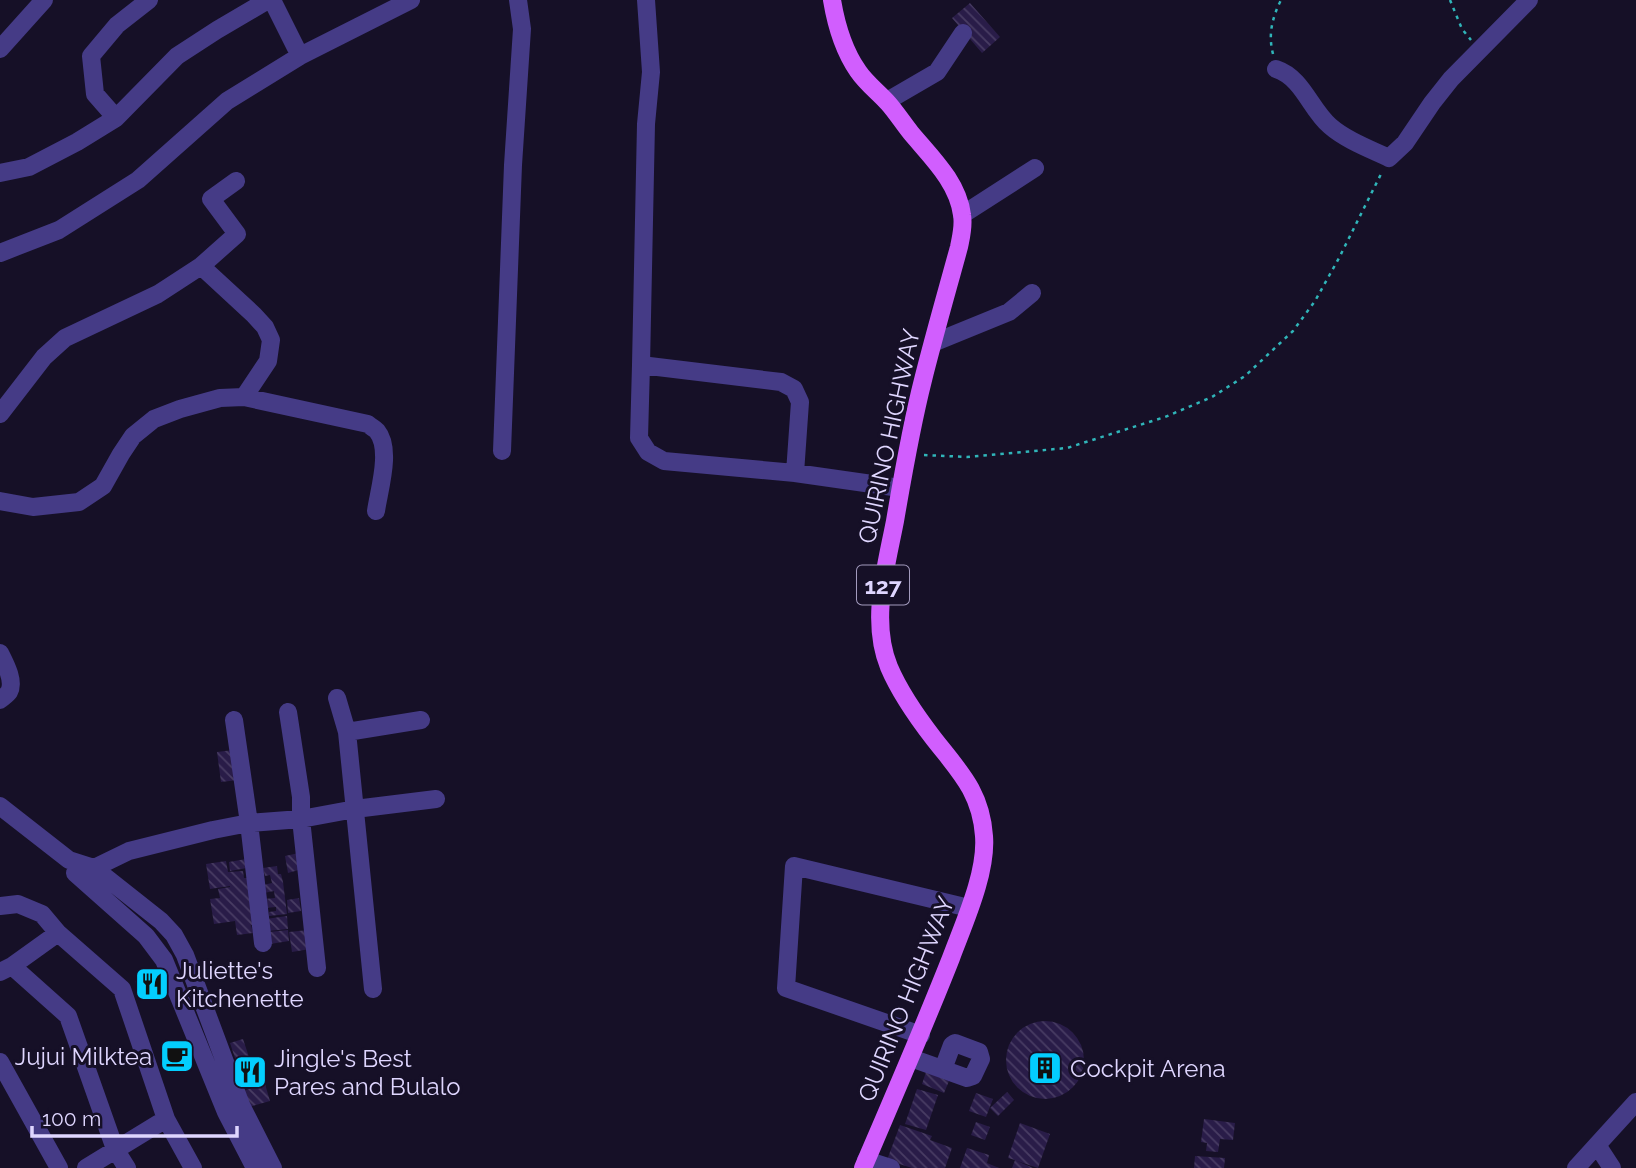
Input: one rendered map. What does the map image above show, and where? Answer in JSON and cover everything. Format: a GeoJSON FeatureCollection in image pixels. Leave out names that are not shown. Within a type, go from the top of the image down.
{"type":"FeatureCollection","features":[{"type":"Feature","properties":{"kind":"main road","name":"QUIRINO HIGHWAY"},"geometry":{"type":"LineString","coordinates":[[832,0],[849,56],[867,84],[886,101],[948,179],[958,197],[962,215],[959,247],[906,454],[881,601],[880,628],[889,666],[902,692],[965,778],[977,800],[984,836],[982,867],[970,908],[921,1035],[864,1164]]}},
{"type":"Feature","properties":{"kind":"street"},"geometry":{"type":"LineString","coordinates":[[0,49],[44,0]]}},
{"type":"Feature","properties":{"kind":"street"},"geometry":{"type":"LineString","coordinates":[[116,118],[94,94],[91,56],[117,25],[149,0]]}},
{"type":"Feature","properties":{"kind":"street"},"geometry":{"type":"LineString","coordinates":[[0,173],[29,167],[116,118],[177,56],[270,0],[300,56]]}},
{"type":"Feature","properties":{"kind":"street"},"geometry":{"type":"LineString","coordinates":[[0,253],[59,230],[138,180],[227,101],[300,56],[411,0]]}},
{"type":"Feature","properties":{"kind":"street"},"geometry":{"type":"LineString","coordinates":[[502,451],[513,165],[522,29],[519,0]]}},
{"type":"Feature","properties":{"kind":"street"},"geometry":{"type":"LineString","coordinates":[[646,0],[651,72],[646,124],[639,438],[648,452],[664,461],[795,473],[900,488]]}},
{"type":"Feature","properties":{"kind":"street"},"geometry":{"type":"LineString","coordinates":[[1276,69],[1285,72],[1296,82],[1331,127],[1389,158],[1405,143],[1451,79],[1529,0]]}},
{"type":"Feature","properties":{"kind":"street"},"geometry":{"type":"LineString","coordinates":[[886,101],[937,72],[963,33]]}},
{"type":"Feature","properties":{"kind":"street"},"geometry":{"type":"LineString","coordinates":[[962,215],[1035,168]]}},
{"type":"Feature","properties":{"kind":"street"},"geometry":{"type":"LineString","coordinates":[[0,414],[44,357],[65,338],[158,294],[201,266],[237,234],[211,199],[236,181]]}},
{"type":"Feature","properties":{"kind":"street"},"geometry":{"type":"LineString","coordinates":[[201,266],[254,315],[265,327],[271,340],[268,361],[244,397]]}},
{"type":"Feature","properties":{"kind":"street"},"geometry":{"type":"LineString","coordinates":[[933,342],[1009,312],[1032,293]]}},
{"type":"Feature","properties":{"kind":"street"},"geometry":{"type":"LineString","coordinates":[[640,365],[781,382],[794,389],[800,402],[795,473]]}},
{"type":"Feature","properties":{"kind":"street"},"geometry":{"type":"LineString","coordinates":[[0,501],[33,507],[79,502],[103,486],[133,436],[154,419],[220,398],[244,397],[368,424],[378,432],[385,461],[376,511]]}},
{"type":"Feature","properties":{"kind":"street"},"geometry":{"type":"LineString","coordinates":[[0,653],[11,685],[9,693],[0,700]]}},
{"type":"Feature","properties":{"kind":"street"},"geometry":{"type":"LineString","coordinates":[[337,698],[347,732],[373,989]]}},
{"type":"Feature","properties":{"kind":"street"},"geometry":{"type":"LineString","coordinates":[[288,712],[301,797],[317,968]]}},
{"type":"Feature","properties":{"kind":"street"},"geometry":{"type":"LineString","coordinates":[[234,720],[262,943]]}},
{"type":"Feature","properties":{"kind":"street"},"geometry":{"type":"LineString","coordinates":[[347,732],[421,720]]}},
{"type":"Feature","properties":{"kind":"street"},"geometry":{"type":"LineString","coordinates":[[88,873],[129,851],[249,823],[302,819],[436,799]]}},
{"type":"Feature","properties":{"kind":"street"},"geometry":{"type":"LineString","coordinates":[[0,806],[69,860],[74,871],[88,873],[161,921],[174,935],[185,955],[241,1105],[273,1168]]}},
{"type":"Feature","properties":{"kind":"street"},"geometry":{"type":"LineString","coordinates":[[921,1035],[786,988],[794,866],[970,908]]}},
{"type":"Feature","properties":{"kind":"street"},"geometry":{"type":"LineString","coordinates":[[88,873],[146,936],[164,960],[226,1112],[255,1168]]}},
{"type":"Feature","properties":{"kind":"street"},"geometry":{"type":"LineString","coordinates":[[0,906],[18,904],[42,914],[58,933],[122,989],[166,1119],[192,1168]]}},
{"type":"Feature","properties":{"kind":"street"},"geometry":{"type":"LineString","coordinates":[[58,933],[6,969],[68,1016],[116,1149],[127,1168]]}},
{"type":"Feature","properties":{"kind":"street"},"geometry":{"type":"LineString","coordinates":[[911,1058],[943,1069]]}},
{"type":"Feature","properties":{"kind":"street"},"geometry":{"type":"LineString","coordinates":[[0,1062],[60,1168]]}},
{"type":"Feature","properties":{"kind":"street"},"geometry":{"type":"LineString","coordinates":[[1576,1168],[1636,1102]]}},
{"type":"Feature","properties":{"kind":"street"},"geometry":{"type":"LineString","coordinates":[[86,1168],[166,1119]]}},
{"type":"Feature","properties":{"kind":"street"},"geometry":{"type":"LineString","coordinates":[[1597,1145],[1612,1168]]}},
{"type":"Feature","properties":{"kind":"street"},"geometry":{"type":"LineString","coordinates":[[864,1164],[891,1168]]}},
{"type":"Feature","properties":{"kind":"path"},"geometry":{"type":"LineString","coordinates":[[1276,69],[1270,42],[1271,25],[1280,0]]}},
{"type":"Feature","properties":{"kind":"path"},"geometry":{"type":"LineString","coordinates":[[1450,0],[1467,37],[1473,43],[1484,47]]}},
{"type":"Feature","properties":{"kind":"path"},"geometry":{"type":"LineString","coordinates":[[906,454],[967,457],[1067,448],[1164,417],[1212,397],[1245,376],[1293,331],[1315,301],[1339,258],[1389,158]]}},
{"type":"Feature","properties":{"kind":"building"},"geometry":{"type":"Polygon","coordinates":[[[970,3],[1000,37],[982,53],[952,18],[970,3]]]}},
{"type":"Feature","properties":{"kind":"building"},"geometry":{"type":"Polygon","coordinates":[[[233,750],[238,780],[221,782],[217,752],[233,750]]]}},
{"type":"Feature","properties":{"kind":"building"},"geometry":{"type":"Polygon","coordinates":[[[299,853],[302,869],[288,873],[285,856],[299,853]]]}},
{"type":"Feature","properties":{"kind":"building"},"geometry":{"type":"Polygon","coordinates":[[[246,859],[247,868],[230,871],[229,862],[246,859]]]}},
{"type":"Feature","properties":{"kind":"building"},"geometry":{"type":"Polygon","coordinates":[[[226,861],[228,872],[243,871],[244,878],[249,878],[253,933],[237,935],[235,921],[214,924],[210,899],[220,898],[218,889],[230,886],[210,889],[206,864],[226,861]]]}},
{"type":"Feature","properties":{"kind":"building"},"geometry":{"type":"Polygon","coordinates":[[[277,866],[283,882],[287,914],[269,916],[269,912],[276,911],[276,907],[265,908],[264,899],[275,898],[274,891],[264,893],[263,885],[272,883],[270,875],[265,876],[263,868],[277,866]]]}},
{"type":"Feature","properties":{"kind":"building"},"geometry":{"type":"Polygon","coordinates":[[[299,898],[301,911],[288,913],[287,900],[299,898]]]}},
{"type":"Feature","properties":{"kind":"building"},"geometry":{"type":"Polygon","coordinates":[[[287,916],[288,929],[268,931],[266,919],[287,916]]]}},
{"type":"Feature","properties":{"kind":"building"},"geometry":{"type":"Polygon","coordinates":[[[288,930],[289,941],[270,944],[269,932],[288,930]]]}},
{"type":"Feature","properties":{"kind":"building"},"geometry":{"type":"Polygon","coordinates":[[[308,930],[310,949],[292,952],[289,932],[308,930]]]}},
{"type":"Feature","properties":{"kind":"building","name":"Juliette's Kitchenette"},"geometry":{"type":"Polygon","coordinates":[[[164,972],[168,987],[139,995],[135,981],[164,972]]]}},
{"type":"Feature","properties":{"kind":"building","name":"Cockpit Arena"},"geometry":{"type":"Polygon","coordinates":[[[1045,1021],[1060,1024],[1077,1038],[1084,1060],[1081,1075],[1067,1092],[1045,1099],[1030,1096],[1013,1082],[1006,1060],[1009,1045],[1023,1028],[1045,1021]]]}},
{"type":"Feature","properties":{"kind":"building"},"geometry":{"type":"Polygon","coordinates":[[[243,1039],[250,1060],[237,1064],[230,1043],[243,1039]]]}},
{"type":"Feature","properties":{"kind":"building","name":"Jujui Milktea"},"geometry":{"type":"Polygon","coordinates":[[[185,1047],[189,1057],[168,1065],[165,1054],[185,1047]]]}},
{"type":"Feature","properties":{"kind":"building","name":"Jingle's Best Pares and Bulalo"},"geometry":{"type":"Polygon","coordinates":[[[259,1066],[261,1072],[240,1078],[239,1071],[259,1066]]]}},
{"type":"Feature","properties":{"kind":"building"},"geometry":{"type":"Polygon","coordinates":[[[926,1072],[949,1081],[944,1093],[922,1084],[926,1072]]]}},
{"type":"Feature","properties":{"kind":"building"},"geometry":{"type":"Polygon","coordinates":[[[262,1074],[264,1082],[243,1088],[241,1080],[262,1074]]]}},
{"type":"Feature","properties":{"kind":"building"},"geometry":{"type":"Polygon","coordinates":[[[265,1084],[270,1101],[249,1107],[243,1091],[265,1084]]]}},
{"type":"Feature","properties":{"kind":"building"},"geometry":{"type":"Polygon","coordinates":[[[917,1089],[938,1095],[926,1130],[905,1124],[917,1089]]]}},
{"type":"Feature","properties":{"kind":"building"},"geometry":{"type":"Polygon","coordinates":[[[1007,1092],[1014,1100],[998,1116],[990,1108],[1007,1092]]]}},
{"type":"Feature","properties":{"kind":"building"},"geometry":{"type":"Polygon","coordinates":[[[976,1093],[993,1099],[986,1117],[969,1111],[976,1093]]]}},
{"type":"Feature","properties":{"kind":"building"},"geometry":{"type":"Polygon","coordinates":[[[1204,1119],[1235,1123],[1233,1140],[1220,1139],[1218,1152],[1206,1151],[1207,1143],[1201,1142],[1204,1119]]]}},
{"type":"Feature","properties":{"kind":"building"},"geometry":{"type":"Polygon","coordinates":[[[976,1122],[990,1127],[985,1140],[971,1135],[976,1122]]]}},
{"type":"Feature","properties":{"kind":"building"},"geometry":{"type":"Polygon","coordinates":[[[1020,1123],[1050,1134],[1038,1168],[1017,1161],[1033,1168],[1012,1168],[1015,1160],[1008,1158],[1020,1123]]]}},
{"type":"Feature","properties":{"kind":"building"},"geometry":{"type":"Polygon","coordinates":[[[900,1125],[932,1136],[930,1140],[952,1148],[945,1168],[912,1168],[887,1160],[900,1125]]]}},
{"type":"Feature","properties":{"kind":"building"},"geometry":{"type":"Polygon","coordinates":[[[967,1148],[989,1155],[987,1163],[999,1168],[960,1168],[967,1148]]]}},
{"type":"Feature","properties":{"kind":"building"},"geometry":{"type":"Polygon","coordinates":[[[1195,1156],[1225,1158],[1224,1168],[1194,1168],[1195,1156]]]}},
{"type":"Feature","properties":{"kind":"place","name":"Juliette's Kitchenette"},"geometry":{"type":"Point","coordinates":[152,984]}},
{"type":"Feature","properties":{"kind":"place","name":"Jujui Milktea"},"geometry":{"type":"Point","coordinates":[177,1056]}},
{"type":"Feature","properties":{"kind":"place","name":"Cockpit Arena"},"geometry":{"type":"Point","coordinates":[1045,1068]}},
{"type":"Feature","properties":{"kind":"place","name":"Jingle's Best Pares and Bulalo"},"geometry":{"type":"Point","coordinates":[250,1072]}}]}
